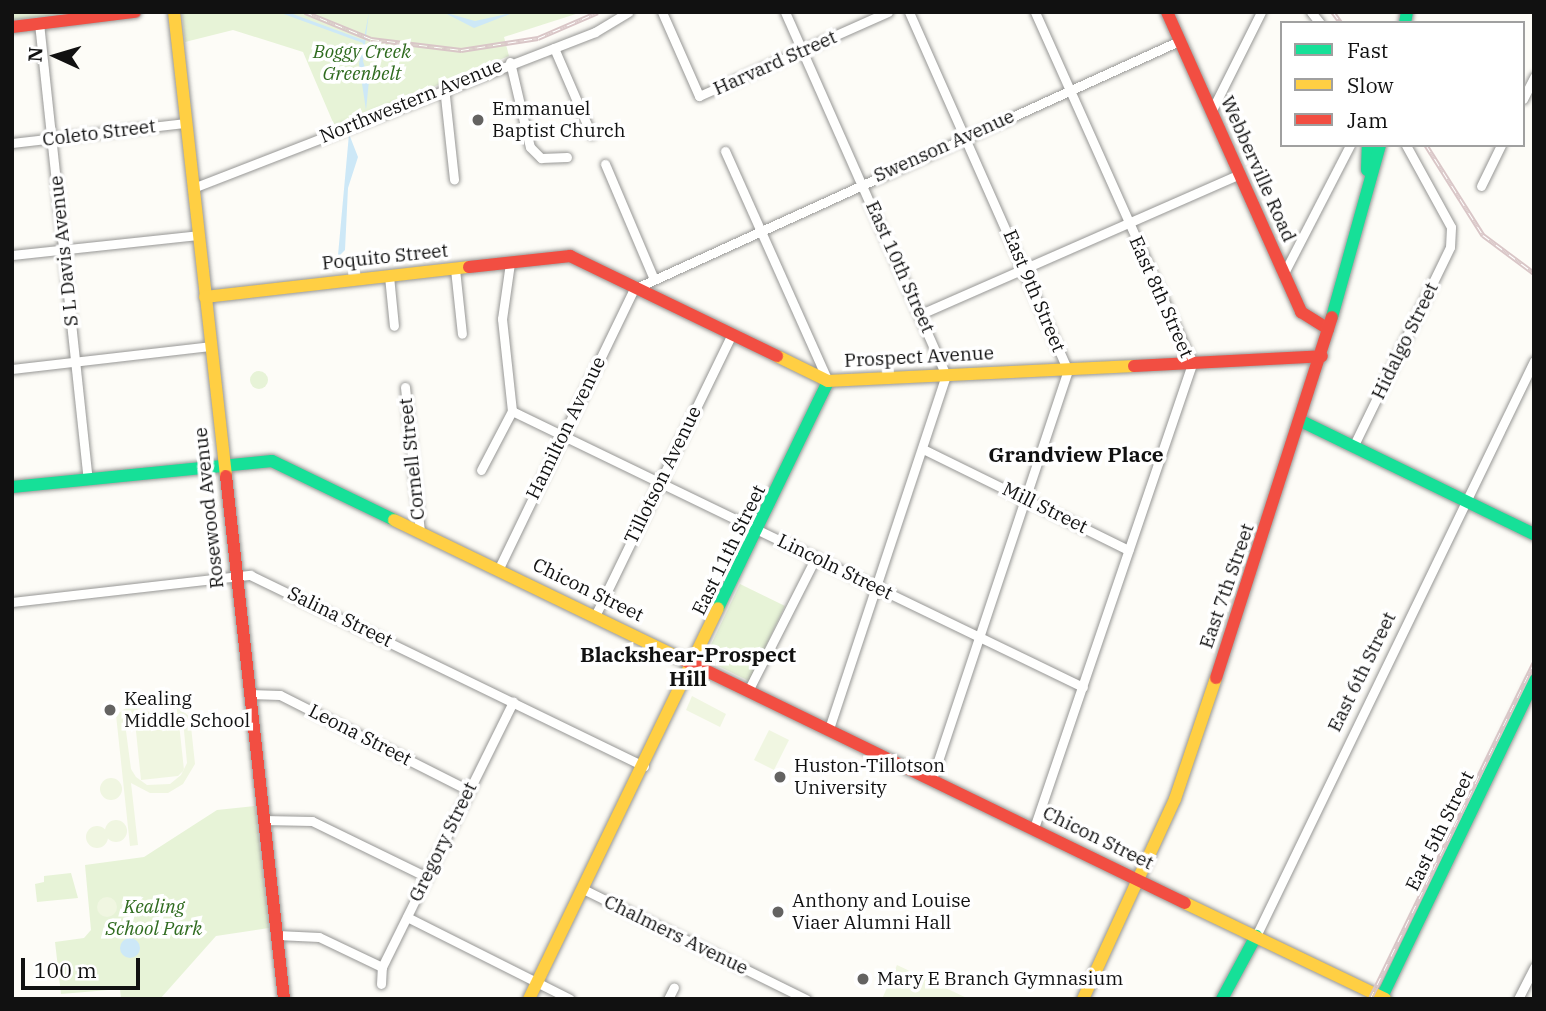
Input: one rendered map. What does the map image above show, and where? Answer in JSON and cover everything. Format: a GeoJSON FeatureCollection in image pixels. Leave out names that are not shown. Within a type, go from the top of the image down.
{"type":"FeatureCollection","features":[{"type":"Feature","properties":{"kind":"street"},"geometry":{"type":"LineString","coordinates":[[12,27],[135,12]]}},
{"type":"Feature","properties":{"kind":"street","name":"Rosewood Avenue"},"geometry":{"type":"LineString","coordinates":[[174,12],[284,999]]}},
{"type":"Feature","properties":{"kind":"street","name":"Northwestern Avenue"},"geometry":{"type":"LineString","coordinates":[[193,188],[510,62],[554,48],[628,12]]}},
{"type":"Feature","properties":{"kind":"street","name":"Harvard Street"},"geometry":{"type":"LineString","coordinates":[[662,12],[699,96],[888,12]]}},
{"type":"Feature","properties":{"kind":"street","name":"East 10th Street"},"geometry":{"type":"LineString","coordinates":[[785,12],[923,313],[946,375]]}},
{"type":"Feature","properties":{"kind":"street","name":"East 9th Street"},"geometry":{"type":"LineString","coordinates":[[909,12],[967,137],[1068,370],[1027,500],[932,778]]}},
{"type":"Feature","properties":{"kind":"street","name":"East 8th Street"},"geometry":{"type":"LineString","coordinates":[[1034,828],[1192,363],[1035,12]]}},
{"type":"Feature","properties":{"kind":"street","name":"Webberville Road"},"geometry":{"type":"LineString","coordinates":[[1167,12],[1306,319],[1328,329]]}},
{"type":"Feature","properties":{"kind":"street"},"geometry":{"type":"LineString","coordinates":[[1211,112],[1261,12]]}},
{"type":"Feature","properties":{"kind":"street","name":"S L Davis Avenue"},"geometry":{"type":"LineString","coordinates":[[39,23],[88,479]]}},
{"type":"Feature","properties":{"kind":"street","name":"Swenson Avenue"},"geometry":{"type":"LineString","coordinates":[[634,289],[653,277],[1179,41]]}},
{"type":"Feature","properties":{"kind":"street"},"geometry":{"type":"LineString","coordinates":[[554,48],[591,134]]}},
{"type":"Feature","properties":{"kind":"street"},"geometry":{"type":"LineString","coordinates":[[510,62],[530,147],[541,158],[567,157]]}},
{"type":"Feature","properties":{"kind":"street"},"geometry":{"type":"LineString","coordinates":[[1525,95],[1534,77]]}},
{"type":"Feature","properties":{"kind":"street"},"geometry":{"type":"LineString","coordinates":[[444,88],[454,179]]}},
{"type":"Feature","properties":{"kind":"street","name":"Coleto Street"},"geometry":{"type":"LineString","coordinates":[[12,143],[186,123]]}},
{"type":"Feature","properties":{"kind":"street"},"geometry":{"type":"LineString","coordinates":[[1284,273],[1349,147]]}},
{"type":"Feature","properties":{"kind":"street","name":"East 7th Street"},"geometry":{"type":"LineString","coordinates":[[1083,999],[1175,799],[1303,422],[1322,356],[1367,171],[1368,147]]}},
{"type":"Feature","properties":{"kind":"street","name":"East 7th Street"},"geometry":{"type":"LineString","coordinates":[[1367,171],[1379,147]]}},
{"type":"Feature","properties":{"kind":"street","name":"Hidalgo Street"},"geometry":{"type":"LineString","coordinates":[[1353,447],[1452,235],[1407,147]]}},
{"type":"Feature","properties":{"kind":"street"},"geometry":{"type":"LineString","coordinates":[[1481,186],[1500,147]]}},
{"type":"Feature","properties":{"kind":"street"},"geometry":{"type":"LineString","coordinates":[[725,151],[828,381]]}},
{"type":"Feature","properties":{"kind":"street"},"geometry":{"type":"LineString","coordinates":[[605,164],[653,277]]}},
{"type":"Feature","properties":{"kind":"street"},"geometry":{"type":"LineString","coordinates":[[923,313],[1239,174]]}},
{"type":"Feature","properties":{"kind":"street"},"geometry":{"type":"LineString","coordinates":[[12,255],[198,236]]}},
{"type":"Feature","properties":{"kind":"street","name":"Prospect Avenue"},"geometry":{"type":"LineString","coordinates":[[570,256],[828,381],[1322,356]]}},
{"type":"Feature","properties":{"kind":"street","name":"Poquito Street"},"geometry":{"type":"LineString","coordinates":[[205,297],[570,256]]}},
{"type":"Feature","properties":{"kind":"street"},"geometry":{"type":"LineString","coordinates":[[481,470],[512,411],[502,319],[510,263]]}},
{"type":"Feature","properties":{"kind":"street"},"geometry":{"type":"LineString","coordinates":[[455,269],[462,334]]}},
{"type":"Feature","properties":{"kind":"street"},"geometry":{"type":"LineString","coordinates":[[388,276],[394,326]]}},
{"type":"Feature","properties":{"kind":"street","name":"Hamilton Avenue"},"geometry":{"type":"LineString","coordinates":[[499,568],[560,437],[634,289]]}},
{"type":"Feature","properties":{"kind":"street","name":"Tillotson Avenue"},"geometry":{"type":"LineString","coordinates":[[595,616],[732,334]]}},
{"type":"Feature","properties":{"kind":"street"},"geometry":{"type":"LineString","coordinates":[[12,369],[210,346]]}},
{"type":"Feature","properties":{"kind":"street"},"geometry":{"type":"LineString","coordinates":[[1299,359],[1317,373]]}},
{"type":"Feature","properties":{"kind":"street","name":"East 6th Street"},"geometry":{"type":"LineString","coordinates":[[1222,999],[1256,936],[1534,361]]}},
{"type":"Feature","properties":{"kind":"street"},"geometry":{"type":"LineString","coordinates":[[829,728],[878,588],[946,375]]}},
{"type":"Feature","properties":{"kind":"street","name":"East 11th Street"},"geometry":{"type":"LineString","coordinates":[[529,999],[760,531],[828,381]]}},
{"type":"Feature","properties":{"kind":"street","name":"Cornell Street"},"geometry":{"type":"LineString","coordinates":[[405,387],[420,531]]}},
{"type":"Feature","properties":{"kind":"street","name":"Lincoln Street"},"geometry":{"type":"LineString","coordinates":[[512,411],[560,437],[816,557],[1083,687]]}},
{"type":"Feature","properties":{"kind":"street"},"geometry":{"type":"LineString","coordinates":[[1303,422],[1534,534]]}},
{"type":"Feature","properties":{"kind":"street","name":"Mill Street"},"geometry":{"type":"LineString","coordinates":[[923,449],[1128,550]]}},
{"type":"Feature","properties":{"kind":"street","name":"Chicon Street"},"geometry":{"type":"LineString","coordinates":[[12,487],[224,462],[272,461],[932,778],[1256,936],[1366,994],[1383,998]]}},
{"type":"Feature","properties":{"kind":"street"},"geometry":{"type":"LineString","coordinates":[[749,689],[816,557]]}},
{"type":"Feature","properties":{"kind":"street","name":"Salina Street"},"geometry":{"type":"LineString","coordinates":[[12,602],[236,577],[263,580],[644,766]]}},
{"type":"Feature","properties":{"kind":"street","name":"East 5th Street"},"geometry":{"type":"LineString","coordinates":[[1383,998],[1534,681]]}},
{"type":"Feature","properties":{"kind":"street","name":"Leona Street"},"geometry":{"type":"LineString","coordinates":[[248,694],[280,695],[468,790]]}},
{"type":"Feature","properties":{"kind":"street","name":"Gregory Street"},"geometry":{"type":"LineString","coordinates":[[381,985],[382,967],[513,702]]}},
{"type":"Feature","properties":{"kind":"street"},"geometry":{"type":"LineString","coordinates":[[263,820],[312,821],[427,877]]}},
{"type":"Feature","properties":{"kind":"street","name":"Chalmers Avenue"},"geometry":{"type":"LineString","coordinates":[[583,890],[806,999]]}},
{"type":"Feature","properties":{"kind":"street"},"geometry":{"type":"LineString","coordinates":[[407,917],[570,999]]}},
{"type":"Feature","properties":{"kind":"street"},"geometry":{"type":"LineString","coordinates":[[277,935],[319,937],[382,967]]}},
{"type":"Feature","properties":{"kind":"street"},"geometry":{"type":"LineString","coordinates":[[1518,999],[1534,967]]}},
{"type":"Feature","properties":{"kind":"street"},"geometry":{"type":"LineString","coordinates":[[668,999],[674,987]]}},
{"type":"Feature","properties":{"kind":"green space"},"geometry":{"type":"Polygon","coordinates":[[[12,12],[84,12],[12,20],[12,12]]]}},
{"type":"Feature","properties":{"kind":"green space","name":"Boggy Creek Greenbelt"},"geometry":{"type":"Polygon","coordinates":[[[182,12],[582,12],[504,37],[509,56],[335,127],[303,52],[233,30],[185,42],[182,12]]]}},
{"type":"Feature","properties":{"kind":"green space"},"geometry":{"type":"Polygon","coordinates":[[[259,371],[265,374],[268,380],[265,386],[259,389],[253,386],[250,380],[253,374],[259,371]]]}},
{"type":"Feature","properties":{"kind":"green space"},"geometry":{"type":"Polygon","coordinates":[[[740,584],[785,606],[749,681],[704,659],[740,584]]]}},
{"type":"Feature","properties":{"kind":"green space"},"geometry":{"type":"Polygon","coordinates":[[[163,695],[190,717],[195,764],[183,784],[168,793],[150,793],[131,783],[138,845],[130,846],[116,715],[140,698],[163,695]],[[157,702],[134,711],[178,713],[170,706],[157,702]],[[134,712],[126,731],[131,769],[136,777],[147,785],[170,784],[181,775],[183,771],[178,776],[141,780],[134,712]],[[178,714],[184,769],[187,763],[183,720],[178,714]]]}},
{"type":"Feature","properties":{"kind":"green space"},"geometry":{"type":"Polygon","coordinates":[[[692,696],[726,714],[720,727],[686,710],[692,696]]]}},
{"type":"Feature","properties":{"kind":"green space"},"geometry":{"type":"Polygon","coordinates":[[[769,730],[789,740],[774,770],[754,760],[769,730]]]}},
{"type":"Feature","properties":{"kind":"green space"},"geometry":{"type":"Polygon","coordinates":[[[111,778],[119,781],[122,789],[119,797],[111,800],[103,797],[100,789],[103,781],[111,778]]]}},
{"type":"Feature","properties":{"kind":"green space","name":"Kealing School Park"},"geometry":{"type":"Polygon","coordinates":[[[255,806],[269,928],[216,936],[160,999],[121,999],[120,989],[61,994],[55,942],[84,938],[91,930],[85,865],[144,857],[217,810],[255,806]]]}},
{"type":"Feature","properties":{"kind":"green space"},"geometry":{"type":"Polygon","coordinates":[[[116,820],[124,823],[127,831],[124,839],[116,842],[108,839],[105,831],[108,823],[116,820]]]}},
{"type":"Feature","properties":{"kind":"green space"},"geometry":{"type":"Polygon","coordinates":[[[97,826],[105,829],[108,837],[105,845],[97,848],[89,845],[86,837],[89,829],[97,826]]]}},
{"type":"Feature","properties":{"kind":"green space"},"geometry":{"type":"Polygon","coordinates":[[[71,873],[78,898],[37,902],[35,884],[44,882],[44,876],[71,873]]]}},
{"type":"Feature","properties":{"kind":"green space"},"geometry":{"type":"Polygon","coordinates":[[[107,897],[114,900],[117,907],[114,914],[107,917],[100,914],[97,907],[100,900],[107,897]]]}},
{"type":"Feature","properties":{"kind":"green space"},"geometry":{"type":"Polygon","coordinates":[[[897,965],[969,999],[882,999],[897,965]]]}},
{"type":"Feature","properties":{"kind":"water"},"geometry":{"type":"Polygon","coordinates":[[[369,12],[363,61],[369,81],[366,110],[359,64],[369,12]]]}},
{"type":"Feature","properties":{"kind":"water"},"geometry":{"type":"Polygon","coordinates":[[[443,12],[475,21],[515,12],[474,28],[443,12]]]}},
{"type":"Feature","properties":{"kind":"water"},"geometry":{"type":"Polygon","coordinates":[[[349,134],[358,157],[348,188],[345,250],[321,274],[338,255],[349,134]]]}},
{"type":"Feature","properties":{"kind":"water"},"geometry":{"type":"Polygon","coordinates":[[[130,938],[137,941],[140,948],[137,955],[130,958],[123,955],[120,948],[123,941],[130,938]]]}},
{"type":"Feature","properties":{"kind":"waterway"},"geometry":{"type":"LineString","coordinates":[[284,12],[363,41]]}},
{"type":"Feature","properties":{"kind":"railway"},"geometry":{"type":"LineString","coordinates":[[305,12],[371,39],[461,50],[538,38],[598,12]]}},
{"type":"Feature","properties":{"kind":"railway"},"geometry":{"type":"LineString","coordinates":[[1333,12],[1340,21]]}},
{"type":"Feature","properties":{"kind":"railway"},"geometry":{"type":"LineString","coordinates":[[1427,147],[1483,235],[1534,273]]}},
{"type":"Feature","properties":{"kind":"railway"},"geometry":{"type":"LineString","coordinates":[[1370,999],[1534,663]]}},
{"type":"Feature","properties":{"kind":"traffic: fast"},"geometry":{"type":"LineString","coordinates":[[1405,21],[1407,12]]}},
{"type":"Feature","properties":{"kind":"traffic: fast"},"geometry":{"type":"LineString","coordinates":[[1367,170],[1368,147]]}},
{"type":"Feature","properties":{"kind":"traffic: fast"},"geometry":{"type":"LineString","coordinates":[[1332,317],[1379,147]]}},
{"type":"Feature","properties":{"kind":"traffic: fast"},"geometry":{"type":"LineString","coordinates":[[718,608],[828,381]]}},
{"type":"Feature","properties":{"kind":"traffic: fast"},"geometry":{"type":"LineString","coordinates":[[1303,422],[1534,534]]}},
{"type":"Feature","properties":{"kind":"traffic: fast"},"geometry":{"type":"LineString","coordinates":[[12,487],[272,461],[394,520]]}},
{"type":"Feature","properties":{"kind":"traffic: fast"},"geometry":{"type":"LineString","coordinates":[[1382,997],[1534,681]]}},
{"type":"Feature","properties":{"kind":"traffic: fast"},"geometry":{"type":"LineString","coordinates":[[1222,999],[1256,936]]}},
{"type":"Feature","properties":{"kind":"traffic: slow"},"geometry":{"type":"LineString","coordinates":[[174,12],[226,476]]}},
{"type":"Feature","properties":{"kind":"traffic: slow"},"geometry":{"type":"LineString","coordinates":[[205,297],[469,267]]}},
{"type":"Feature","properties":{"kind":"traffic: slow"},"geometry":{"type":"LineString","coordinates":[[777,356],[828,381],[1134,366]]}},
{"type":"Feature","properties":{"kind":"traffic: slow"},"geometry":{"type":"LineString","coordinates":[[394,520],[680,658]]}},
{"type":"Feature","properties":{"kind":"traffic: slow"},"geometry":{"type":"LineString","coordinates":[[529,999],[718,608]]}},
{"type":"Feature","properties":{"kind":"traffic: slow"},"geometry":{"type":"LineString","coordinates":[[1083,999],[1175,799],[1216,678]]}},
{"type":"Feature","properties":{"kind":"traffic: slow"},"geometry":{"type":"LineString","coordinates":[[1185,903],[1385,999]]}},
{"type":"Feature","properties":{"kind":"traffic: jam"},"geometry":{"type":"LineString","coordinates":[[12,27],[135,12]]}},
{"type":"Feature","properties":{"kind":"traffic: jam"},"geometry":{"type":"LineString","coordinates":[[1167,12],[1301,312],[1328,329]]}},
{"type":"Feature","properties":{"kind":"traffic: jam"},"geometry":{"type":"LineString","coordinates":[[469,267],[570,256],[777,356]]}},
{"type":"Feature","properties":{"kind":"traffic: jam"},"geometry":{"type":"LineString","coordinates":[[1216,678],[1332,317]]}},
{"type":"Feature","properties":{"kind":"traffic: jam"},"geometry":{"type":"LineString","coordinates":[[1134,366],[1322,356]]}},
{"type":"Feature","properties":{"kind":"traffic: jam"},"geometry":{"type":"LineString","coordinates":[[226,476],[284,999]]}},
{"type":"Feature","properties":{"kind":"traffic: jam"},"geometry":{"type":"LineString","coordinates":[[680,658],[1185,903]]}},
{"type":"Feature","properties":{"kind":"place","name":"Emmanuel Baptist Church"},"geometry":{"type":"Point","coordinates":[478,120]}},
{"type":"Feature","properties":{"kind":"place","name":"Kealing Middle School"},"geometry":{"type":"Point","coordinates":[110,710]}},
{"type":"Feature","properties":{"kind":"place","name":"Huston-Tillotson University"},"geometry":{"type":"Point","coordinates":[780,777]}},
{"type":"Feature","properties":{"kind":"place","name":"Anthony and Louise Viaer Alumni Hall"},"geometry":{"type":"Point","coordinates":[778,912]}},
{"type":"Feature","properties":{"kind":"place","name":"Mary E Branch Gymnasium"},"geometry":{"type":"Point","coordinates":[863,979]}},
{"type":"Feature","properties":{"kind":"district","name":"Grandview Place"},"geometry":{"type":"Point","coordinates":[1076,454]}},
{"type":"Feature","properties":{"kind":"district","name":"Blackshear-Prospect Hill"},"geometry":{"type":"Point","coordinates":[688,666]}}]}
